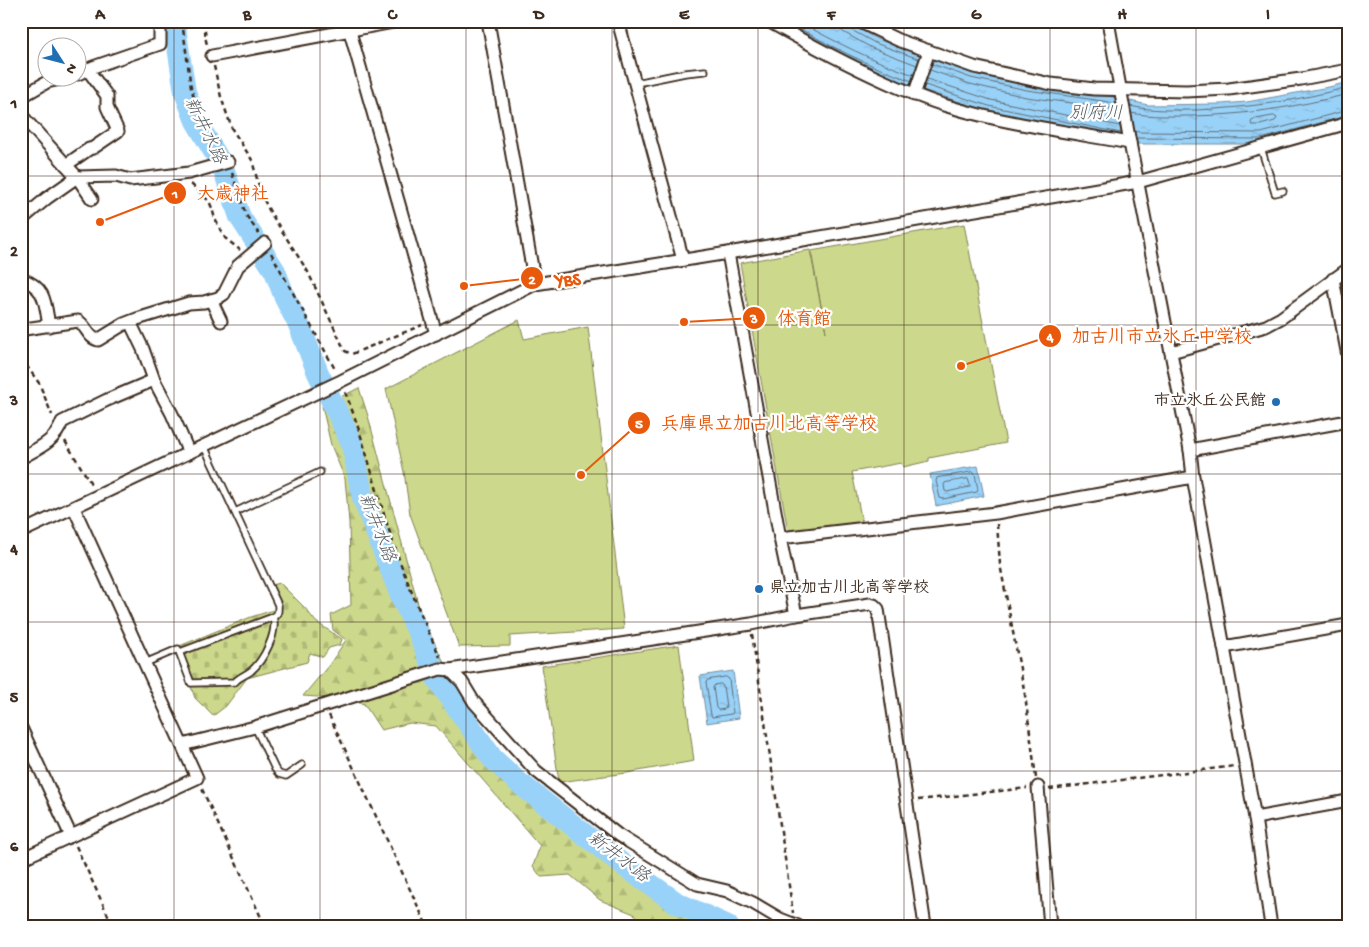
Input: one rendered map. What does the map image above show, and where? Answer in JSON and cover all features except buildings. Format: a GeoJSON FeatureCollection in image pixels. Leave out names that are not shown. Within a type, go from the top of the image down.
{"type":"FeatureCollection","features":[{"type":"Feature","properties":{"kind":"street"},"geometry":{"type":"LineString","coordinates":[[88,69],[160,44],[160,21]]}},
{"type":"Feature","properties":{"kind":"street"},"geometry":{"type":"LineString","coordinates":[[212,56],[348,26],[399,21]]}},
{"type":"Feature","properties":{"kind":"street"},"geometry":{"type":"LineString","coordinates":[[488,21],[536,284]]}},
{"type":"Feature","properties":{"kind":"street"},"geometry":{"type":"LineString","coordinates":[[618,21],[683,260]]}},
{"type":"Feature","properties":{"kind":"street"},"geometry":{"type":"LineString","coordinates":[[768,21],[858,70],[946,106],[1010,122],[1129,140]]}},
{"type":"Feature","properties":{"kind":"street"},"geometry":{"type":"LineString","coordinates":[[858,21],[898,40],[974,67],[1044,83],[1121,92],[1229,89],[1348,70]]}},
{"type":"Feature","properties":{"kind":"street"},"geometry":{"type":"LineString","coordinates":[[1108,21],[1129,140],[1190,450],[1193,476],[1255,818],[1271,926]]}},
{"type":"Feature","properties":{"kind":"street"},"geometry":{"type":"LineString","coordinates":[[348,26],[436,334]]}},
{"type":"Feature","properties":{"kind":"street"},"geometry":{"type":"LineString","coordinates":[[914,94],[929,50]]}},
{"type":"Feature","properties":{"kind":"street"},"geometry":{"type":"LineString","coordinates":[[66,165],[118,132],[108,106],[107,96],[88,78]]}},
{"type":"Feature","properties":{"kind":"street"},"geometry":{"type":"LineString","coordinates":[[21,97],[38,87]]}},
{"type":"Feature","properties":{"kind":"street"},"geometry":{"type":"LineString","coordinates":[[21,112],[23,117],[77,177],[92,199]]}},
{"type":"Feature","properties":{"kind":"street"},"geometry":{"type":"LineString","coordinates":[[21,532],[341,381],[536,284],[728,253],[1138,182],[1348,124]]}},
{"type":"Feature","properties":{"kind":"street"},"geometry":{"type":"LineString","coordinates":[[21,220],[47,198],[77,177],[116,176],[130,180],[189,173],[228,162]]}},
{"type":"Feature","properties":{"kind":"street"},"geometry":{"type":"LineString","coordinates":[[21,332],[25,329],[78,321],[81,322],[93,338],[98,340],[124,324],[189,303],[204,302],[218,298],[224,294],[238,266],[265,242]]}},
{"type":"Feature","properties":{"kind":"street"},"geometry":{"type":"LineString","coordinates":[[728,253],[780,538],[796,615]]}},
{"type":"Feature","properties":{"kind":"street"},"geometry":{"type":"LineString","coordinates":[[1171,352],[1266,326],[1281,318],[1348,269]]}},
{"type":"Feature","properties":{"kind":"street"},"geometry":{"type":"LineString","coordinates":[[21,279],[31,282],[42,292],[49,326]]}},
{"type":"Feature","properties":{"kind":"street"},"geometry":{"type":"LineString","coordinates":[[1333,279],[1348,356]]}},
{"type":"Feature","properties":{"kind":"street"},"geometry":{"type":"LineString","coordinates":[[211,300],[220,321]]}},
{"type":"Feature","properties":{"kind":"street"},"geometry":{"type":"LineString","coordinates":[[130,322],[143,349],[154,380],[172,414],[189,453]]}},
{"type":"Feature","properties":{"kind":"street"},"geometry":{"type":"LineString","coordinates":[[21,458],[49,442],[59,431],[62,422],[154,380]]}},
{"type":"Feature","properties":{"kind":"street"},"geometry":{"type":"LineString","coordinates":[[1190,450],[1348,422]]}},
{"type":"Feature","properties":{"kind":"street"},"geometry":{"type":"LineString","coordinates":[[780,538],[996,513],[1193,476]]}},
{"type":"Feature","properties":{"kind":"street"},"geometry":{"type":"LineString","coordinates":[[21,859],[197,778],[74,508]]}},
{"type":"Feature","properties":{"kind":"street"},"geometry":{"type":"LineString","coordinates":[[182,745],[255,728],[440,669],[450,670],[870,604],[878,609],[925,926]]}},
{"type":"Feature","properties":{"kind":"street"},"geometry":{"type":"LineString","coordinates":[[1224,647],[1348,625]]}},
{"type":"Feature","properties":{"kind":"street"},"geometry":{"type":"LineString","coordinates":[[450,670],[462,682],[474,702],[536,771],[618,834],[697,884],[727,891],[754,903],[780,919],[797,925]]}},
{"type":"Feature","properties":{"kind":"street"},"geometry":{"type":"LineString","coordinates":[[21,728],[71,836]]}},
{"type":"Feature","properties":{"kind":"street"},"geometry":{"type":"LineString","coordinates":[[1038,786],[1050,926]]}},
{"type":"Feature","properties":{"kind":"street"},"geometry":{"type":"LineString","coordinates":[[1255,818],[1348,801]]}},
{"type":"Feature","properties":{"kind":"lane"},"geometry":{"type":"LineString","coordinates":[[636,83],[705,71]]}},
{"type":"Feature","properties":{"kind":"lane"},"geometry":{"type":"LineString","coordinates":[[1261,148],[1275,193],[1283,190]]}},
{"type":"Feature","properties":{"kind":"lane"},"geometry":{"type":"LineString","coordinates":[[180,652],[273,617],[278,612],[278,605],[204,446]]}},
{"type":"Feature","properties":{"kind":"lane"},"geometry":{"type":"LineString","coordinates":[[235,512],[320,472]]}},
{"type":"Feature","properties":{"kind":"lane"},"geometry":{"type":"LineString","coordinates":[[145,663],[178,649],[191,683],[235,682],[252,671],[263,657],[275,626],[273,617]]}},
{"type":"Feature","properties":{"kind":"lane"},"geometry":{"type":"LineString","coordinates":[[255,728],[279,774],[286,776],[302,765]]}},
{"type":"Feature","properties":{"kind":"path"},"geometry":{"type":"LineString","coordinates":[[182,21],[191,88],[200,116],[228,162],[246,216],[265,242],[341,381],[357,421],[395,549],[430,636],[443,662],[450,670]]}},
{"type":"Feature","properties":{"kind":"path"},"geometry":{"type":"LineString","coordinates":[[204,21],[206,41],[212,56],[221,97],[232,129],[252,160],[261,194],[270,212],[308,272],[344,350],[352,354],[432,321]]}},
{"type":"Feature","properties":{"kind":"path"},"geometry":{"type":"LineString","coordinates":[[182,174],[209,201],[215,219],[225,238],[249,257]]}},
{"type":"Feature","properties":{"kind":"path"},"geometry":{"type":"LineString","coordinates":[[21,358],[39,383]]}},
{"type":"Feature","properties":{"kind":"path"},"geometry":{"type":"LineString","coordinates":[[996,513],[1000,564],[1025,695],[1038,786]]}},
{"type":"Feature","properties":{"kind":"path"},"geometry":{"type":"LineString","coordinates":[[751,624],[797,925]]}},
{"type":"Feature","properties":{"kind":"path"},"geometry":{"type":"LineString","coordinates":[[324,705],[427,926]]}},
{"type":"Feature","properties":{"kind":"path"},"geometry":{"type":"LineString","coordinates":[[907,802],[1038,786],[1046,790],[1245,765]]}},
{"type":"Feature","properties":{"kind":"path"},"geometry":{"type":"LineString","coordinates":[[197,778],[264,926]]}},
{"type":"Feature","properties":{"kind":"path"},"geometry":{"type":"LineString","coordinates":[[71,836],[112,926]]}},
{"type":"Feature","properties":{"kind":"path"},"geometry":{"type":"LineString","coordinates":[[573,926],[587,919]]}},
{"type":"Feature","properties":{"kind":"green space"},"geometry":{"type":"Polygon","coordinates":[[[964,224],[1006,443],[929,458],[929,461],[903,467],[901,463],[852,472],[862,522],[788,531],[740,263],[810,250],[826,332],[811,251],[964,224]]]}},
{"type":"Feature","properties":{"kind":"green space"},"geometry":{"type":"Polygon","coordinates":[[[519,320],[524,339],[588,327],[624,629],[510,636],[510,646],[459,647],[410,514],[404,472],[386,389],[519,320]]]}},
{"type":"Feature","properties":{"kind":"green space"},"geometry":{"type":"Polygon","coordinates":[[[359,388],[421,615],[459,693],[499,750],[558,814],[595,842],[644,870],[705,912],[739,926],[650,926],[634,914],[600,900],[570,875],[541,877],[533,866],[540,846],[436,726],[410,723],[381,730],[364,704],[345,699],[303,696],[329,665],[346,640],[333,630],[331,615],[351,605],[349,522],[345,479],[331,445],[322,406],[359,388]]]}},
{"type":"Feature","properties":{"kind":"green space"},"geometry":{"type":"Polygon","coordinates":[[[280,583],[316,622],[342,639],[340,645],[329,648],[323,657],[310,653],[307,662],[247,678],[226,706],[213,716],[195,698],[177,647],[251,617],[280,608],[272,585],[280,583]]]}},
{"type":"Feature","properties":{"kind":"green space"},"geometry":{"type":"Polygon","coordinates":[[[679,645],[694,761],[627,773],[559,782],[542,666],[679,645]]]}},
{"type":"Feature","properties":{"kind":"water","name":"別府川"},"geometry":{"type":"Polygon","coordinates":[[[776,21],[845,21],[877,39],[973,73],[1028,86],[1113,97],[1148,105],[1247,102],[1348,82],[1348,121],[1262,144],[1136,144],[1120,137],[987,111],[908,85],[883,76],[776,21]]]}},
{"type":"Feature","properties":{"kind":"water"},"geometry":{"type":"Polygon","coordinates":[[[978,466],[984,496],[936,506],[930,474],[978,466]]]}},
{"type":"Feature","properties":{"kind":"water"},"geometry":{"type":"Polygon","coordinates":[[[733,671],[739,718],[707,723],[700,676],[733,671]]]}},
{"type":"Feature","properties":{"kind":"waterway","name":"新井水路"},"geometry":{"type":"LineString","coordinates":[[174,21],[185,92],[196,121],[222,165],[240,217],[275,271],[318,373],[352,444],[363,498],[401,596],[438,680],[492,758],[518,782],[626,867],[677,903],[728,926]]}},
{"type":"Feature","properties":{"kind":"place","name":"大歳神社"},"geometry":{"type":"Point","coordinates":[100,222]}},
{"type":"Feature","properties":{"kind":"place","name":"YBS"},"geometry":{"type":"Point","coordinates":[464,286]}},
{"type":"Feature","properties":{"kind":"place","name":"体育館"},"geometry":{"type":"Point","coordinates":[684,322]}},
{"type":"Feature","properties":{"kind":"place","name":"加古川市立氷丘中学校"},"geometry":{"type":"Point","coordinates":[961,366]}},
{"type":"Feature","properties":{"kind":"place","name":"市立氷丘公民館"},"geometry":{"type":"Point","coordinates":[1276,402]}},
{"type":"Feature","properties":{"kind":"place","name":"兵庫県立加古川北高等学校"},"geometry":{"type":"Point","coordinates":[581,475]}},
{"type":"Feature","properties":{"kind":"place","name":"県立加古川北高等学校"},"geometry":{"type":"Point","coordinates":[759,589]}}]}
